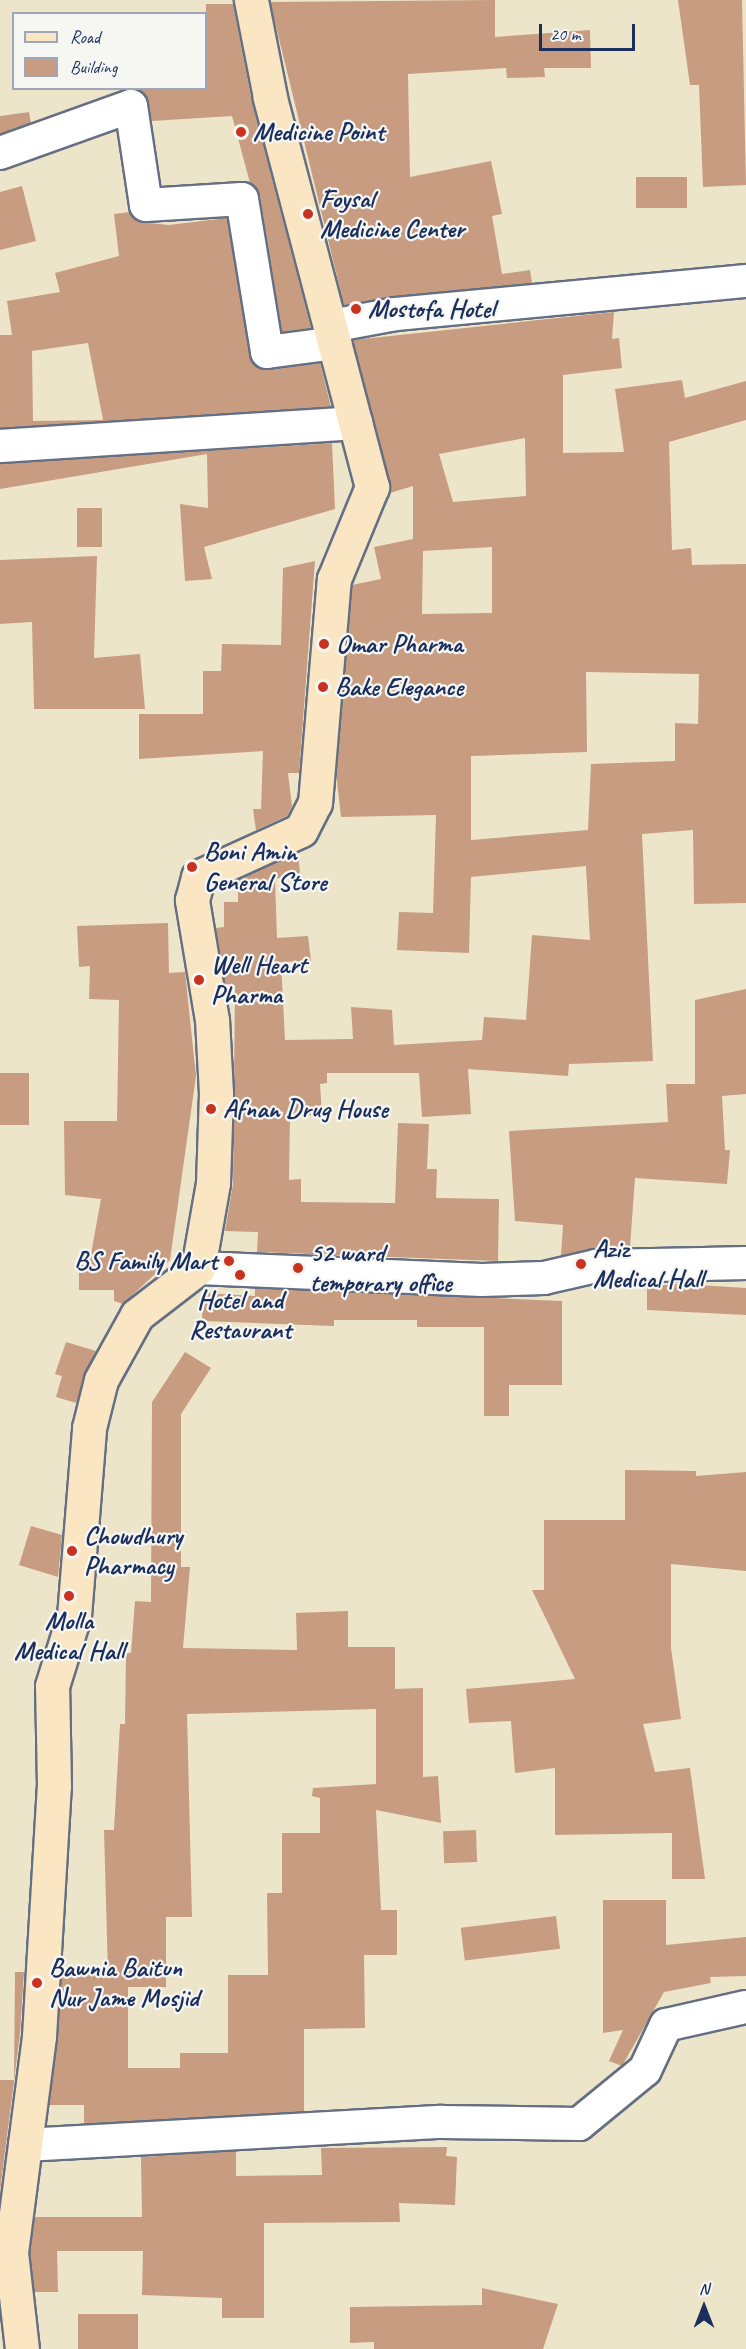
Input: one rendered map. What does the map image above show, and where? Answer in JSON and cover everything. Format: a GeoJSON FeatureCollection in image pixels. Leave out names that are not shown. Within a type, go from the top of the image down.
{"type":"FeatureCollection","features":[{"type":"Feature","properties":{"kind":"street"},"geometry":{"type":"LineString","coordinates":[[198,1268],[213,1183],[216,1093],[212,1020],[192,900],[198,877],[301,831],[315,803],[334,579],[372,487],[270,97],[251,0]]}},
{"type":"Feature","properties":{"kind":"street"},"geometry":{"type":"LineString","coordinates":[[0,153],[130,106],[146,205],[242,199],[267,352],[396,314],[746,281]]}},
{"type":"Feature","properties":{"kind":"street"},"geometry":{"type":"LineString","coordinates":[[0,446],[356,423]]}},
{"type":"Feature","properties":{"kind":"street"},"geometry":{"type":"LineString","coordinates":[[22,2349],[12,2252],[39,2036],[54,1786],[52,1686],[74,1616],[89,1428],[101,1380],[137,1315],[198,1268],[482,1280],[544,1278],[596,1266],[746,1263]]}},
{"type":"Feature","properties":{"kind":"street"},"geometry":{"type":"LineString","coordinates":[[25,2145],[441,2122],[579,2124],[645,2070],[666,2025],[746,2007]]}},
{"type":"Feature","properties":{"kind":"building"},"geometry":{"type":"Polygon","coordinates":[[[495,0],[495,37],[590,30],[591,68],[544,68],[545,77],[507,78],[506,68],[408,74],[410,177],[491,161],[502,214],[492,216],[502,274],[530,270],[532,283],[344,305],[270,2],[495,0]]]}},
{"type":"Feature","properties":{"kind":"building"},"geometry":{"type":"Polygon","coordinates":[[[678,0],[742,0],[746,185],[703,187],[699,85],[690,85],[678,0]]]}},
{"type":"Feature","properties":{"kind":"building"},"geometry":{"type":"Polygon","coordinates":[[[206,4],[233,4],[252,102],[311,328],[282,332],[260,196],[250,183],[232,116],[152,121],[145,94],[137,90],[207,90],[206,4]]]}},
{"type":"Feature","properties":{"kind":"building"},"geometry":{"type":"Polygon","coordinates":[[[29,112],[31,123],[0,134],[0,116],[29,112]]]}},
{"type":"Feature","properties":{"kind":"building"},"geometry":{"type":"Polygon","coordinates":[[[636,177],[687,177],[687,208],[636,208],[636,177]]]}},
{"type":"Feature","properties":{"kind":"building"},"geometry":{"type":"Polygon","coordinates":[[[22,186],[36,241],[0,250],[0,192],[22,186]]]}},
{"type":"Feature","properties":{"kind":"building"},"geometry":{"type":"Polygon","coordinates":[[[130,212],[139,222],[169,225],[227,218],[253,363],[269,370],[320,363],[331,407],[0,428],[0,335],[12,335],[7,301],[60,292],[55,273],[119,256],[114,214],[130,212]],[[88,343],[32,351],[33,421],[103,420],[88,343]]]}},
{"type":"Feature","properties":{"kind":"building"},"geometry":{"type":"Polygon","coordinates":[[[614,312],[612,339],[619,338],[622,368],[563,375],[563,453],[624,452],[615,389],[682,380],[685,398],[746,381],[746,420],[669,442],[672,550],[691,548],[692,565],[746,564],[746,903],[694,904],[693,830],[642,834],[653,1061],[569,1064],[568,1076],[468,1069],[471,1114],[422,1117],[419,1073],[327,1073],[327,1083],[320,1084],[322,1115],[290,1116],[289,1180],[301,1179],[301,1202],[395,1203],[398,1123],[429,1124],[427,1169],[437,1169],[436,1198],[499,1199],[498,1261],[257,1252],[258,1232],[225,1231],[233,1184],[235,985],[225,984],[216,928],[224,927],[224,902],[238,902],[238,880],[298,852],[300,873],[275,879],[277,938],[308,936],[311,961],[281,962],[285,1040],[353,1039],[351,1007],[392,1010],[394,1045],[482,1040],[484,1017],[526,1020],[532,935],[590,940],[586,866],[471,877],[469,953],[397,950],[399,912],[433,913],[436,815],[341,817],[336,773],[352,585],[381,579],[374,547],[413,539],[413,486],[390,493],[353,340],[614,312]],[[525,438],[439,454],[453,502],[526,496],[525,438]],[[492,547],[423,551],[422,614],[492,613],[492,547]],[[586,672],[587,752],[471,756],[471,840],[588,830],[591,764],[675,761],[675,723],[698,724],[699,674],[586,672]]]}},
{"type":"Feature","properties":{"kind":"building"},"geometry":{"type":"Polygon","coordinates":[[[332,443],[335,509],[204,547],[212,579],[185,581],[180,504],[208,508],[207,454],[0,489],[0,464],[332,443]]]}},
{"type":"Feature","properties":{"kind":"building"},"geometry":{"type":"Polygon","coordinates":[[[77,508],[102,508],[102,547],[77,547],[77,508]]]}},
{"type":"Feature","properties":{"kind":"building"},"geometry":{"type":"Polygon","coordinates":[[[97,556],[94,658],[140,654],[145,709],[34,709],[32,622],[0,624],[0,560],[97,556]]]}},
{"type":"Feature","properties":{"kind":"building"},"geometry":{"type":"Polygon","coordinates":[[[315,561],[299,773],[288,773],[292,806],[287,816],[256,830],[253,809],[261,809],[263,751],[139,759],[139,714],[203,714],[203,671],[221,671],[222,644],[281,645],[283,568],[315,561]]]}},
{"type":"Feature","properties":{"kind":"building"},"geometry":{"type":"Polygon","coordinates":[[[168,923],[169,973],[185,972],[196,1076],[170,1260],[123,1304],[114,1301],[114,1290],[79,1290],[79,1265],[89,1265],[101,1199],[65,1195],[64,1121],[117,1121],[119,1000],[89,999],[90,966],[79,967],[77,926],[168,923]]]}},
{"type":"Feature","properties":{"kind":"building"},"geometry":{"type":"Polygon","coordinates":[[[746,989],[746,1094],[722,1096],[725,1150],[730,1150],[727,1184],[635,1178],[630,1247],[561,1256],[563,1225],[515,1221],[509,1131],[668,1122],[666,1084],[695,1084],[695,1000],[746,989]]]}},
{"type":"Feature","properties":{"kind":"building"},"geometry":{"type":"Polygon","coordinates":[[[0,1073],[29,1073],[29,1125],[0,1125],[0,1073]]]}},
{"type":"Feature","properties":{"kind":"building"},"geometry":{"type":"Polygon","coordinates":[[[682,1284],[746,1288],[746,1315],[647,1310],[647,1286],[682,1284]]]}},
{"type":"Feature","properties":{"kind":"building"},"geometry":{"type":"Polygon","coordinates":[[[255,1288],[562,1301],[562,1385],[509,1385],[509,1416],[484,1416],[484,1327],[417,1327],[417,1320],[334,1320],[334,1326],[202,1321],[203,1293],[255,1296],[255,1288]]]}},
{"type":"Feature","properties":{"kind":"building"},"geometry":{"type":"Polygon","coordinates":[[[66,1342],[96,1351],[76,1403],[56,1397],[62,1376],[55,1374],[66,1342]]]}},
{"type":"Feature","properties":{"kind":"building"},"geometry":{"type":"Polygon","coordinates":[[[185,1352],[211,1368],[181,1414],[181,1567],[190,1567],[183,1648],[297,1650],[296,1613],[348,1611],[348,1647],[395,1647],[395,1689],[423,1688],[423,1777],[438,1776],[441,1823],[376,1810],[381,1910],[397,1910],[397,1955],[364,1955],[365,2028],[304,2029],[304,2112],[84,2124],[84,2105],[49,2105],[62,1973],[108,1974],[104,1830],[114,1830],[120,1724],[125,1724],[126,1653],[131,1653],[135,1601],[151,1602],[152,1402],[185,1352]],[[376,1709],[187,1714],[192,1917],[166,1917],[166,1987],[128,1987],[128,2068],[180,2068],[180,2053],[228,2053],[228,1975],[268,1975],[267,1893],[282,1893],[282,1833],[320,1833],[320,1798],[312,1796],[313,1788],[376,1784],[376,1709]]]}},
{"type":"Feature","properties":{"kind":"building"},"geometry":{"type":"Polygon","coordinates":[[[625,1470],[696,1471],[696,1476],[746,1472],[746,1571],[671,1564],[671,1648],[681,1719],[643,1724],[655,1772],[690,1768],[705,1879],[672,1879],[672,1833],[555,1835],[555,1768],[515,1773],[511,1721],[469,1723],[466,1689],[575,1679],[532,1590],[544,1590],[544,1520],[625,1520],[625,1470]]]}},
{"type":"Feature","properties":{"kind":"building"},"geometry":{"type":"Polygon","coordinates":[[[31,1526],[62,1535],[58,1577],[19,1565],[31,1526]]]}},
{"type":"Feature","properties":{"kind":"building"},"geometry":{"type":"Polygon","coordinates":[[[476,1830],[477,1862],[444,1863],[443,1831],[476,1830]]]}},
{"type":"Feature","properties":{"kind":"building"},"geometry":{"type":"Polygon","coordinates":[[[603,1900],[666,1900],[666,1945],[746,1937],[746,1976],[710,1977],[711,1983],[664,1992],[622,2066],[609,2061],[623,2030],[603,2033],[603,1900]]]}},
{"type":"Feature","properties":{"kind":"building"},"geometry":{"type":"Polygon","coordinates":[[[556,1916],[560,1949],[465,1960],[461,1928],[556,1916]]]}},
{"type":"Feature","properties":{"kind":"building"},"geometry":{"type":"Polygon","coordinates":[[[15,1972],[24,1972],[20,2034],[0,2191],[0,2080],[14,2080],[15,1972]]]}},
{"type":"Feature","properties":{"kind":"building"},"geometry":{"type":"Polygon","coordinates":[[[447,2147],[446,2156],[457,2157],[455,2205],[399,2203],[400,2222],[264,2223],[264,2318],[222,2318],[222,2298],[142,2295],[143,2251],[57,2251],[58,2292],[34,2292],[30,2252],[34,2217],[142,2217],[141,2157],[236,2151],[236,2176],[322,2175],[321,2148],[447,2147]]]}},
{"type":"Feature","properties":{"kind":"building"},"geometry":{"type":"Polygon","coordinates":[[[482,2288],[558,2304],[543,2349],[374,2349],[374,2342],[350,2343],[350,2307],[482,2305],[482,2288]]]}},
{"type":"Feature","properties":{"kind":"building"},"geometry":{"type":"Polygon","coordinates":[[[78,2314],[138,2314],[138,2349],[78,2349],[78,2314]]]}},
{"type":"Feature","properties":{"kind":"place","name":"Medicine Point"},"geometry":{"type":"Point","coordinates":[241,132]}},
{"type":"Feature","properties":{"kind":"place","name":"Foysal Medicine Center"},"geometry":{"type":"Point","coordinates":[308,214]}},
{"type":"Feature","properties":{"kind":"place","name":"Mostofa Hotel"},"geometry":{"type":"Point","coordinates":[356,309]}},
{"type":"Feature","properties":{"kind":"place","name":"Omar Pharma"},"geometry":{"type":"Point","coordinates":[324,644]}},
{"type":"Feature","properties":{"kind":"place","name":"Bake Elegance"},"geometry":{"type":"Point","coordinates":[323,687]}},
{"type":"Feature","properties":{"kind":"place","name":"Boni Amin General Store"},"geometry":{"type":"Point","coordinates":[192,867]}},
{"type":"Feature","properties":{"kind":"place","name":"Well Heart Pharma"},"geometry":{"type":"Point","coordinates":[199,980]}},
{"type":"Feature","properties":{"kind":"place","name":"Afnan Drug House"},"geometry":{"type":"Point","coordinates":[211,1109]}},
{"type":"Feature","properties":{"kind":"place","name":"BS Family Mart"},"geometry":{"type":"Point","coordinates":[229,1261]}},
{"type":"Feature","properties":{"kind":"place","name":"Aziz Medical Hall"},"geometry":{"type":"Point","coordinates":[581,1264]}},
{"type":"Feature","properties":{"kind":"place","name":"52 ward temporary office"},"geometry":{"type":"Point","coordinates":[298,1268]}},
{"type":"Feature","properties":{"kind":"place","name":"Hotel and Restaurant"},"geometry":{"type":"Point","coordinates":[240,1275]}},
{"type":"Feature","properties":{"kind":"place","name":"Chowdhury Pharmacy"},"geometry":{"type":"Point","coordinates":[72,1551]}},
{"type":"Feature","properties":{"kind":"place","name":"Molla Medical Hall"},"geometry":{"type":"Point","coordinates":[69,1596]}},
{"type":"Feature","properties":{"kind":"place","name":"Bawnia Baitun Nur Jame Mosjid"},"geometry":{"type":"Point","coordinates":[37,1983]}}]}
